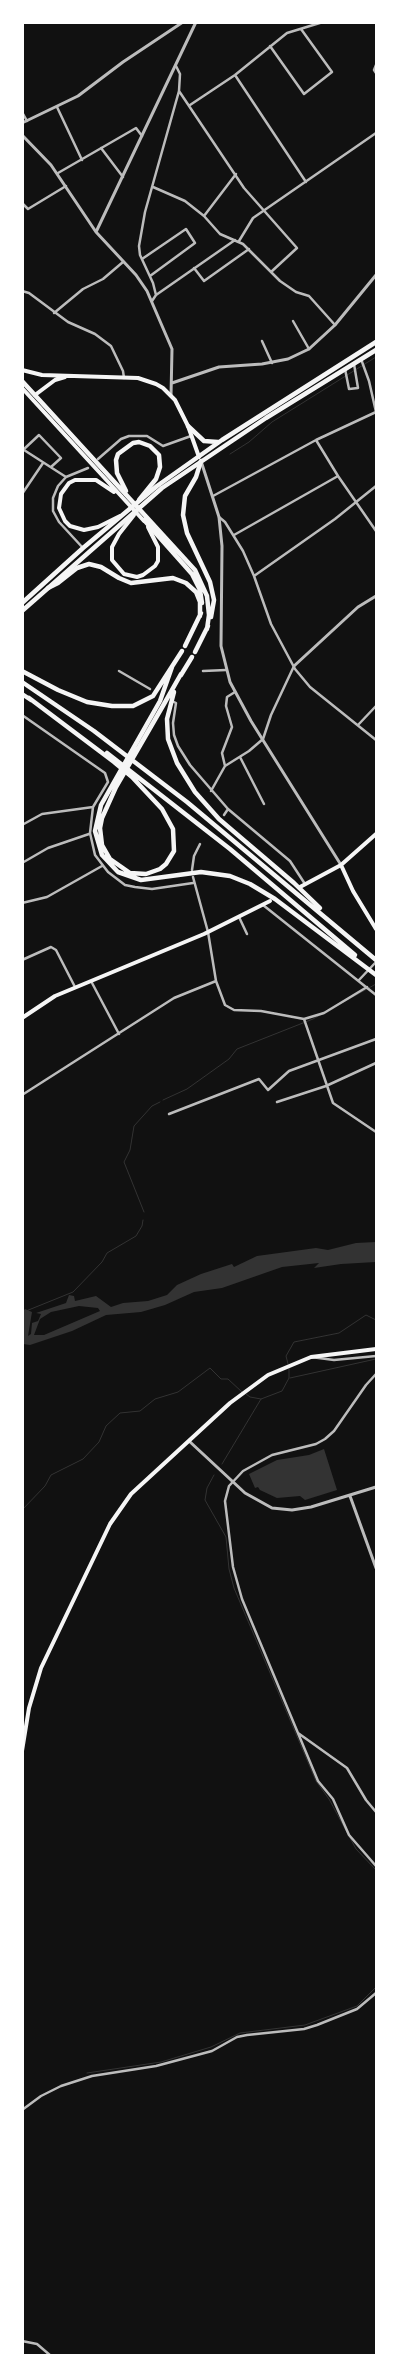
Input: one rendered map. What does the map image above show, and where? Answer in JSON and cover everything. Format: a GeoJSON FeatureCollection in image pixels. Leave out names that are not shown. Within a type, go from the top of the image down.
{"type":"FeatureCollection","features":[{"type":"Feature","properties":{"kind":"highway"},"geometry":{"type":"LineString","coordinates":[[22,611],[147,500],[222,440],[376,342]]}},
{"type":"Feature","properties":{"kind":"highway"},"geometry":{"type":"LineString","coordinates":[[22,603],[139,500],[200,458],[376,350]]}},
{"type":"Feature","properties":{"kind":"highway"},"geometry":{"type":"LineString","coordinates":[[22,381],[145,518],[183,562],[197,582],[202,598],[200,616],[185,646]]}},
{"type":"Feature","properties":{"kind":"highway"},"geometry":{"type":"LineString","coordinates":[[188,426],[204,441],[222,440]]}},
{"type":"Feature","properties":{"kind":"highway"},"geometry":{"type":"LineString","coordinates":[[128,499],[117,473],[116,460],[118,454],[127,445],[145,443],[159,455],[160,467],[156,479],[139,500]]}},
{"type":"Feature","properties":{"kind":"highway"},"geometry":{"type":"LineString","coordinates":[[195,652],[207,629],[213,610],[213,591],[187,533],[183,515],[185,496],[196,477],[200,458]]}},
{"type":"Feature","properties":{"kind":"highway"},"geometry":{"type":"LineString","coordinates":[[145,518],[186,558],[200,578],[209,606],[207,629]]}},
{"type":"Feature","properties":{"kind":"highway"},"geometry":{"type":"LineString","coordinates":[[48,588],[58,583],[77,568],[89,564],[101,567],[131,583],[173,578],[186,583],[196,592],[200,602],[200,616]]}},
{"type":"Feature","properties":{"kind":"highway"},"geometry":{"type":"LineString","coordinates":[[22,671],[86,702],[124,706],[140,704],[153,696],[182,651]]}},
{"type":"Feature","properties":{"kind":"highway"},"geometry":{"type":"LineString","coordinates":[[133,775],[162,809],[175,837],[174,851],[166,864],[160,869],[146,874],[130,873],[110,859],[102,845],[100,828],[102,818],[116,787],[192,658]]}},
{"type":"Feature","properties":{"kind":"highway"},"geometry":{"type":"LineString","coordinates":[[172,668],[160,700],[101,805],[95,831],[102,855],[118,872],[141,880],[201,872],[221,874],[239,879],[275,899],[376,974]]}},
{"type":"Feature","properties":{"kind":"highway"},"geometry":{"type":"LineString","coordinates":[[181,674],[168,708],[166,729],[171,750],[186,777],[219,820],[294,883],[335,924]]}},
{"type":"Feature","properties":{"kind":"highway"},"geometry":{"type":"LineString","coordinates":[[22,682],[121,751],[237,842],[375,960]]}},
{"type":"Feature","properties":{"kind":"highway"},"geometry":{"type":"LineString","coordinates":[[22,694],[115,761],[230,849],[364,965]]}},
{"type":"Feature","properties":{"kind":"main road"},"geometry":{"type":"LineString","coordinates":[[22,370],[42,375],[138,378],[156,384],[171,396],[188,426],[200,458]]}},
{"type":"Feature","properties":{"kind":"main road"},"geometry":{"type":"LineString","coordinates":[[35,395],[55,380],[67,376]]}},
{"type":"Feature","properties":{"kind":"main road"},"geometry":{"type":"LineString","coordinates":[[22,388],[128,499]]}},
{"type":"Feature","properties":{"kind":"main road"},"geometry":{"type":"LineString","coordinates":[[122,514],[91,530],[77,529],[65,521],[61,515],[59,501],[61,494],[70,483],[89,478],[102,483],[128,499]]}},
{"type":"Feature","properties":{"kind":"main road"},"geometry":{"type":"LineString","coordinates":[[145,518],[156,540],[158,561],[143,575],[130,576],[115,566],[111,554],[112,547],[124,526],[147,500]]}},
{"type":"Feature","properties":{"kind":"main road"},"geometry":{"type":"LineString","coordinates":[[300,887],[342,865],[376,834]]}},
{"type":"Feature","properties":{"kind":"main road"},"geometry":{"type":"LineString","coordinates":[[342,865],[353,891],[376,929]]}},
{"type":"Feature","properties":{"kind":"main road"},"geometry":{"type":"LineString","coordinates":[[22,1018],[55,996],[208,932],[270,901]]}},
{"type":"Feature","properties":{"kind":"main road"},"geometry":{"type":"LineString","coordinates":[[22,1752],[29,1708],[41,1668],[110,1524],[131,1494],[257,1381],[278,1369],[311,1357],[376,1349]]}},
{"type":"Feature","properties":{"kind":"street"},"geometry":{"type":"LineString","coordinates":[[22,123],[84,92],[123,62],[182,22]]}},
{"type":"Feature","properties":{"kind":"street"},"geometry":{"type":"LineString","coordinates":[[96,232],[196,22]]}},
{"type":"Feature","properties":{"kind":"street"},"geometry":{"type":"LineString","coordinates":[[190,105],[235,75],[287,33],[323,22]]}},
{"type":"Feature","properties":{"kind":"street"},"geometry":{"type":"LineString","coordinates":[[270,46],[304,94],[332,72],[300,29]]}},
{"type":"Feature","properties":{"kind":"street"},"geometry":{"type":"LineString","coordinates":[[376,65],[374,70],[376,73]]}},
{"type":"Feature","properties":{"kind":"street"},"geometry":{"type":"LineString","coordinates":[[156,295],[139,246],[152,187],[179,91],[180,74],[176,66]]}},
{"type":"Feature","properties":{"kind":"street"},"geometry":{"type":"LineString","coordinates":[[235,75],[306,182]]}},
{"type":"Feature","properties":{"kind":"street"},"geometry":{"type":"LineString","coordinates":[[179,91],[244,188],[297,248],[271,272]]}},
{"type":"Feature","properties":{"kind":"street"},"geometry":{"type":"LineString","coordinates":[[57,107],[82,160]]}},
{"type":"Feature","properties":{"kind":"street"},"geometry":{"type":"LineString","coordinates":[[22,112],[27,121]]}},
{"type":"Feature","properties":{"kind":"street"},"geometry":{"type":"LineString","coordinates":[[58,173],[136,128],[142,136]]}},
{"type":"Feature","properties":{"kind":"street"},"geometry":{"type":"LineString","coordinates":[[152,301],[156,295],[237,240],[251,219],[376,133]]}},
{"type":"Feature","properties":{"kind":"street"},"geometry":{"type":"LineString","coordinates":[[22,136],[41,152],[58,173],[96,232],[136,276],[152,301],[172,349],[171,396]]}},
{"type":"Feature","properties":{"kind":"street"},"geometry":{"type":"LineString","coordinates":[[101,148],[123,177]]}},
{"type":"Feature","properties":{"kind":"street"},"geometry":{"type":"LineString","coordinates":[[204,216],[236,174]]}},
{"type":"Feature","properties":{"kind":"street"},"geometry":{"type":"LineString","coordinates":[[22,203],[28,209],[66,186]]}},
{"type":"Feature","properties":{"kind":"street"},"geometry":{"type":"LineString","coordinates":[[152,187],[180,198],[204,216],[218,232],[237,240],[249,249],[292,290],[309,296],[335,325]]}},
{"type":"Feature","properties":{"kind":"street"},"geometry":{"type":"LineString","coordinates":[[142,259],[186,229],[195,243],[150,276]]}},
{"type":"Feature","properties":{"kind":"street"},"geometry":{"type":"LineString","coordinates":[[194,268],[204,281],[249,249]]}},
{"type":"Feature","properties":{"kind":"street"},"geometry":{"type":"LineString","coordinates":[[54,312],[86,287],[103,279],[123,262]]}},
{"type":"Feature","properties":{"kind":"street"},"geometry":{"type":"LineString","coordinates":[[172,383],[219,367],[272,363],[288,359],[309,349],[335,325],[376,276]]}},
{"type":"Feature","properties":{"kind":"street"},"geometry":{"type":"LineString","coordinates":[[22,291],[30,293],[68,322],[95,334],[111,346],[123,371],[124,378]]}},
{"type":"Feature","properties":{"kind":"street"},"geometry":{"type":"LineString","coordinates":[[293,321],[309,349]]}},
{"type":"Feature","properties":{"kind":"street"},"geometry":{"type":"LineString","coordinates":[[262,342],[272,363]]}},
{"type":"Feature","properties":{"kind":"street"},"geometry":{"type":"LineString","coordinates":[[213,496],[316,440],[376,412],[369,381],[361,359]]}},
{"type":"Feature","properties":{"kind":"street"},"geometry":{"type":"LineString","coordinates":[[345,369],[348,389],[358,388],[354,364]]}},
{"type":"Feature","properties":{"kind":"street"},"geometry":{"type":"LineString","coordinates":[[51,467],[61,458],[39,435],[23,449],[66,477]]}},
{"type":"Feature","properties":{"kind":"street"},"geometry":{"type":"LineString","coordinates":[[98,459],[121,439],[129,436],[147,436],[163,446],[192,436]]}},
{"type":"Feature","properties":{"kind":"street"},"geometry":{"type":"LineString","coordinates":[[316,440],[376,531]]}},
{"type":"Feature","properties":{"kind":"street"},"geometry":{"type":"LineString","coordinates":[[200,458],[220,517],[222,546],[221,639],[226,670],[235,692],[342,865]]}},
{"type":"Feature","properties":{"kind":"street"},"geometry":{"type":"LineString","coordinates":[[22,494],[43,463]]}},
{"type":"Feature","properties":{"kind":"street"},"geometry":{"type":"LineString","coordinates":[[83,548],[59,522],[53,511],[55,492],[66,477],[88,468]]}},
{"type":"Feature","properties":{"kind":"street"},"geometry":{"type":"LineString","coordinates":[[234,535],[338,476]]}},
{"type":"Feature","properties":{"kind":"street"},"geometry":{"type":"LineString","coordinates":[[254,576],[376,486]]}},
{"type":"Feature","properties":{"kind":"street"},"geometry":{"type":"LineString","coordinates":[[220,517],[226,522],[234,535],[254,576],[271,624],[294,666],[310,687],[376,740]]}},
{"type":"Feature","properties":{"kind":"street"},"geometry":{"type":"LineString","coordinates":[[211,791],[225,766],[240,757],[263,738],[277,701],[294,666],[352,612],[376,596]]}},
{"type":"Feature","properties":{"kind":"street"},"geometry":{"type":"LineString","coordinates":[[203,671],[226,670]]}},
{"type":"Feature","properties":{"kind":"street"},"geometry":{"type":"LineString","coordinates":[[119,671],[150,689]]}},
{"type":"Feature","properties":{"kind":"street"},"geometry":{"type":"LineString","coordinates":[[225,766],[222,753],[232,727],[226,706],[227,697],[235,692]]}},
{"type":"Feature","properties":{"kind":"street"},"geometry":{"type":"LineString","coordinates":[[174,702],[176,703],[173,722],[178,746],[199,777],[228,809],[290,861],[305,884]]}},
{"type":"Feature","properties":{"kind":"street"},"geometry":{"type":"LineString","coordinates":[[358,725],[376,706]]}},
{"type":"Feature","properties":{"kind":"street"},"geometry":{"type":"LineString","coordinates":[[22,715],[105,773],[108,782],[93,807],[90,834],[95,854],[102,866],[115,879],[135,887],[152,889],[193,883]]}},
{"type":"Feature","properties":{"kind":"street"},"geometry":{"type":"LineString","coordinates":[[240,757],[264,804]]}},
{"type":"Feature","properties":{"kind":"street"},"geometry":{"type":"LineString","coordinates":[[22,825],[42,814],[93,807]]}},
{"type":"Feature","properties":{"kind":"street"},"geometry":{"type":"LineString","coordinates":[[224,815],[228,809]]}},
{"type":"Feature","properties":{"kind":"street"},"geometry":{"type":"LineString","coordinates":[[22,864],[48,848],[90,834]]}},
{"type":"Feature","properties":{"kind":"street"},"geometry":{"type":"LineString","coordinates":[[192,870],[194,856],[200,844]]}},
{"type":"Feature","properties":{"kind":"street"},"geometry":{"type":"LineString","coordinates":[[22,903],[46,897],[102,866]]}},
{"type":"Feature","properties":{"kind":"street"},"geometry":{"type":"LineString","coordinates":[[193,877],[193,883],[208,932],[216,981],[224,1005],[231,1009],[261,1011],[305,1022],[369,988]]}},
{"type":"Feature","properties":{"kind":"street"},"geometry":{"type":"LineString","coordinates":[[263,905],[376,995]]}},
{"type":"Feature","properties":{"kind":"street"},"geometry":{"type":"LineString","coordinates":[[239,917],[247,934]]}},
{"type":"Feature","properties":{"kind":"street"},"geometry":{"type":"LineString","coordinates":[[22,960],[50,948],[56,950],[75,987]]}},
{"type":"Feature","properties":{"kind":"street"},"geometry":{"type":"LineString","coordinates":[[359,980],[375,960]]}},
{"type":"Feature","properties":{"kind":"street"},"geometry":{"type":"LineString","coordinates":[[91,981],[118,1034]]}},
{"type":"Feature","properties":{"kind":"street"},"geometry":{"type":"LineString","coordinates":[[22,1096],[174,998],[216,981]]}},
{"type":"Feature","properties":{"kind":"street"},"geometry":{"type":"LineString","coordinates":[[305,1022],[326,1086],[335,1106],[376,1132]]}},
{"type":"Feature","properties":{"kind":"street"},"geometry":{"type":"LineString","coordinates":[[169,1114],[259,1079],[268,1090],[289,1071],[376,1039]]}},
{"type":"Feature","properties":{"kind":"street"},"geometry":{"type":"LineString","coordinates":[[277,1102],[326,1086],[376,1063]]}},
{"type":"Feature","properties":{"kind":"street"},"geometry":{"type":"LineString","coordinates":[[311,1357],[334,1360],[376,1356]]}},
{"type":"Feature","properties":{"kind":"street"},"geometry":{"type":"LineString","coordinates":[[376,1374],[366,1384],[334,1431],[316,1444],[272,1456],[243,1471],[227,1491],[225,1501],[236,1583],[297,1732],[318,1781],[333,1799],[349,1835],[376,1866]]}},
{"type":"Feature","properties":{"kind":"street"},"geometry":{"type":"LineString","coordinates":[[189,1441],[233,1482],[257,1501],[279,1510],[311,1507],[376,1487]]}},
{"type":"Feature","properties":{"kind":"street"},"geometry":{"type":"LineString","coordinates":[[350,1496],[376,1568]]}},
{"type":"Feature","properties":{"kind":"street"},"geometry":{"type":"LineString","coordinates":[[297,1732],[347,1768],[366,1800],[376,1812]]}},
{"type":"Feature","properties":{"kind":"street"},"geometry":{"type":"LineString","coordinates":[[22,2110],[41,2096],[61,2086],[92,2076],[156,2066],[212,2051],[237,2037],[304,2029],[317,2025],[357,2009],[376,1993]]}},
{"type":"Feature","properties":{"kind":"street"},"geometry":{"type":"LineString","coordinates":[[22,2341],[37,2344],[51,2356]]}},
{"type":"Feature","properties":{"kind":"shaded area"},"geometry":{"type":"Polygon","coordinates":[[[376,1242],[376,1262],[314,1268],[319,1263],[282,1267],[222,1288],[194,1292],[165,1305],[141,1312],[106,1315],[72,1331],[30,1345],[23,1344],[23,1311],[25,1309],[32,1312],[28,1336],[31,1334],[32,1323],[38,1321],[41,1314],[36,1313],[66,1303],[69,1295],[74,1296],[75,1301],[96,1296],[111,1307],[123,1303],[148,1301],[167,1295],[177,1285],[201,1274],[232,1264],[234,1267],[257,1256],[316,1248],[328,1250],[356,1243],[376,1242]],[[79,1306],[51,1312],[40,1319],[34,1335],[44,1335],[100,1311],[98,1308],[79,1306]]]}},
{"type":"Feature","properties":{"kind":"shaded area"},"geometry":{"type":"Polygon","coordinates":[[[324,1449],[337,1490],[305,1500],[300,1496],[277,1498],[260,1490],[258,1487],[255,1488],[249,1474],[277,1460],[309,1455],[324,1449]]]}},
{"type":"Feature","properties":{"kind":"waterway"},"geometry":{"type":"LineString","coordinates":[[230,454],[249,442],[272,422],[376,357]]}},
{"type":"Feature","properties":{"kind":"waterway"},"geometry":{"type":"LineString","coordinates":[[163,1100],[187,1089],[229,1059],[237,1049],[313,1019],[376,984]]}},
{"type":"Feature","properties":{"kind":"waterway"},"geometry":{"type":"LineString","coordinates":[[144,1212],[124,1162],[130,1150],[134,1126],[152,1106],[160,1102]]}},
{"type":"Feature","properties":{"kind":"waterway"},"geometry":{"type":"LineString","coordinates":[[26,1311],[73,1292],[102,1262],[107,1253],[136,1236],[143,1220]]}},
{"type":"Feature","properties":{"kind":"waterway"},"geometry":{"type":"LineString","coordinates":[[288,1364],[286,1356],[294,1342],[339,1333],[366,1315],[376,1320]]}},
{"type":"Feature","properties":{"kind":"waterway"},"geometry":{"type":"LineString","coordinates":[[290,1378],[376,1359]]}},
{"type":"Feature","properties":{"kind":"waterway"},"geometry":{"type":"LineString","coordinates":[[22,1510],[45,1486],[51,1475],[83,1459],[99,1442],[106,1426],[120,1413],[140,1411],[155,1399],[178,1392],[210,1368],[221,1379],[228,1379],[242,1392]]}},
{"type":"Feature","properties":{"kind":"waterway"},"geometry":{"type":"LineString","coordinates":[[222,1464],[261,1399],[282,1391],[289,1378],[289,1368]]}},
{"type":"Feature","properties":{"kind":"waterway"},"geometry":{"type":"LineString","coordinates":[[246,1394],[250,1397],[261,1399]]}},
{"type":"Feature","properties":{"kind":"waterway"},"geometry":{"type":"LineString","coordinates":[[214,1475],[207,1488],[205,1500],[226,1537],[229,1569],[234,1588],[316,1781],[329,1799],[356,1849],[376,1870]]}},
{"type":"Feature","properties":{"kind":"waterway"},"geometry":{"type":"LineString","coordinates":[[87,2073],[161,2062],[211,2047],[240,2033],[305,2025],[357,2006],[376,1987]]}}]}
